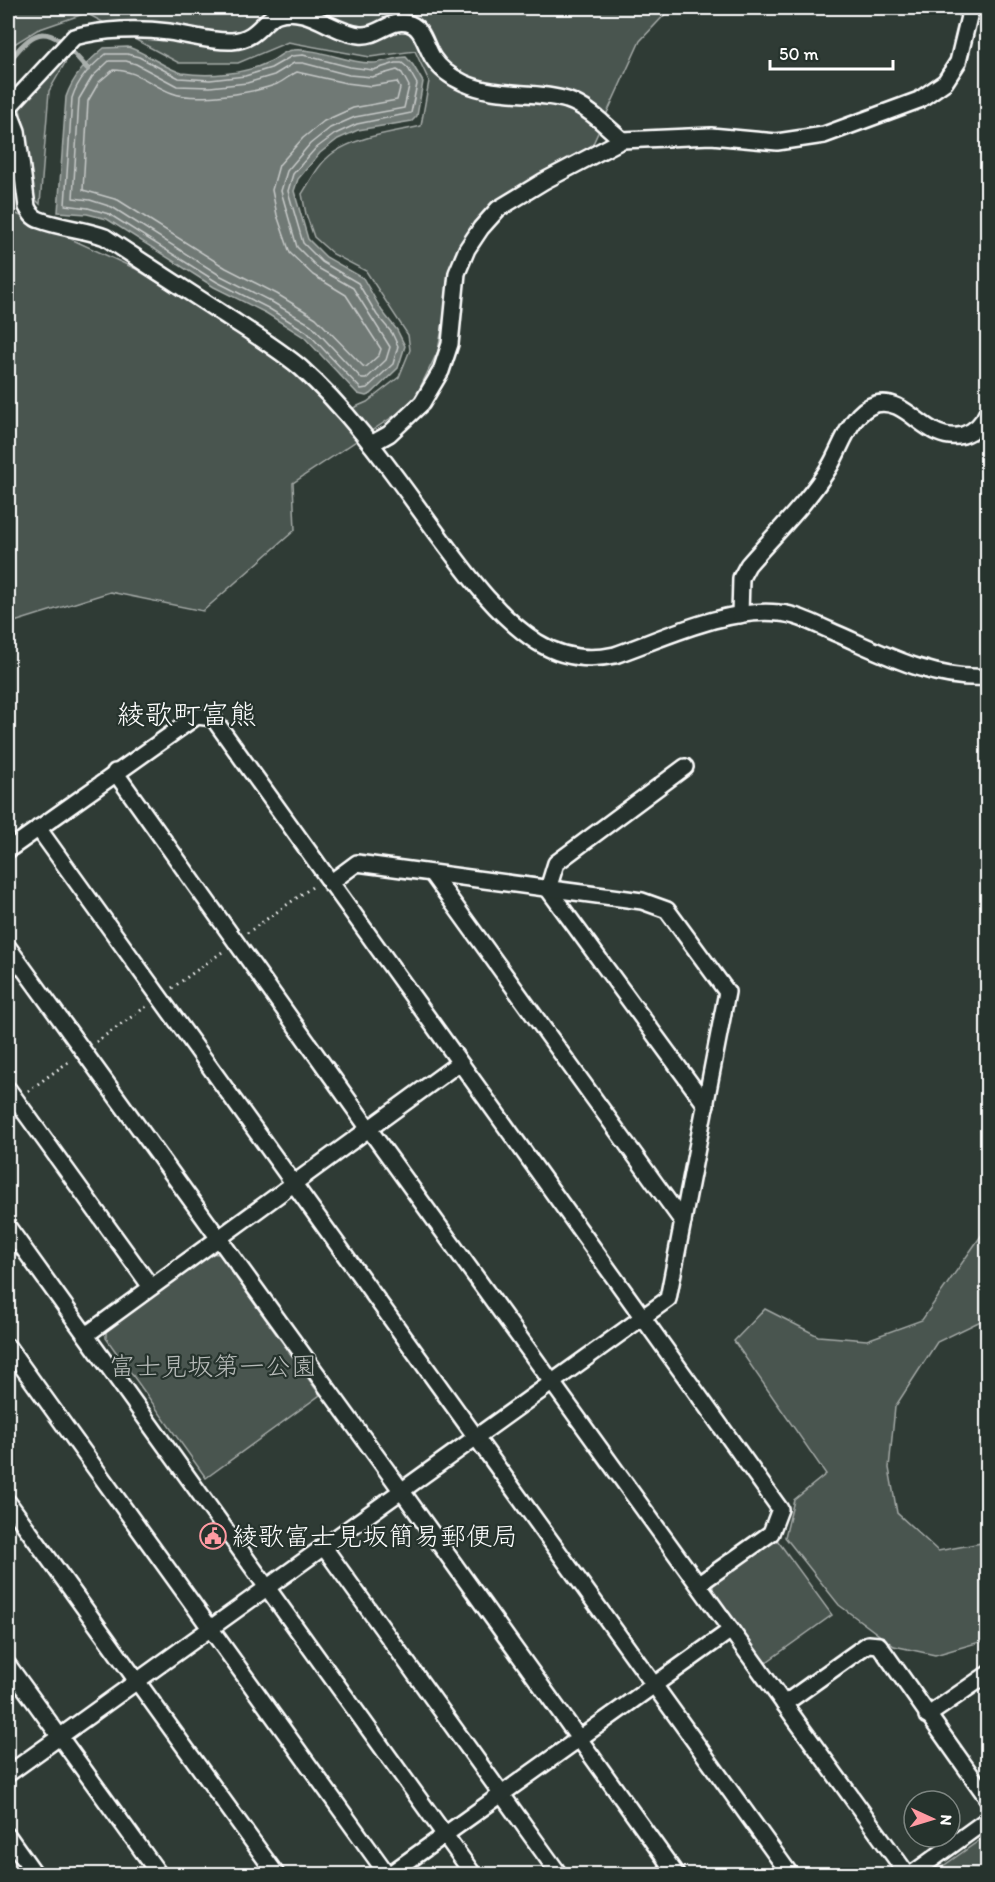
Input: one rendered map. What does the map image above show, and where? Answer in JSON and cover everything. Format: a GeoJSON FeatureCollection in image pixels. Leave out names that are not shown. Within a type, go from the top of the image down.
{"type":"FeatureCollection","features":[{"type":"Feature","properties":{"kind":"street"},"geometry":{"type":"LineString","coordinates":[[371,444],[388,434],[422,403],[441,371],[450,344],[457,273],[466,249],[480,228],[498,209],[544,181],[622,140],[711,136],[777,142],[824,135],[919,100],[945,82],[958,62],[971,8]]}},
{"type":"Feature","properties":{"kind":"street"},"geometry":{"type":"LineString","coordinates":[[622,140],[587,110],[568,101],[546,96],[483,90],[464,83],[450,75],[434,59],[420,31],[413,24],[395,22],[363,36],[349,33],[323,21],[286,13],[275,15],[247,38],[233,40],[138,30],[84,34],[74,37],[8,108],[17,131],[27,207],[31,214],[38,220],[88,230],[105,237],[253,334],[300,368],[336,402],[371,444],[472,581],[499,611],[538,642],[573,657],[601,658],[720,618],[753,612],[780,613],[816,624],[908,664],[961,676],[987,677]]}},
{"type":"Feature","properties":{"kind":"street"},"geometry":{"type":"LineString","coordinates":[[740,615],[741,578],[748,565],[815,488],[830,466],[850,427],[862,413],[875,404],[889,404],[901,409],[938,435],[957,437],[972,432],[983,421],[987,411]]}},
{"type":"Feature","properties":{"kind":"street"},"geometry":{"type":"LineString","coordinates":[[8,850],[197,716],[213,718],[780,1509],[771,1533],[699,1584]]}},
{"type":"Feature","properties":{"kind":"street"},"geometry":{"type":"LineString","coordinates":[[548,889],[556,863],[685,767]]}},
{"type":"Feature","properties":{"kind":"street"},"geometry":{"type":"LineString","coordinates":[[116,772],[369,1129],[907,1875]]}},
{"type":"Feature","properties":{"kind":"street"},"geometry":{"type":"LineString","coordinates":[[38,828],[789,1875]]}},
{"type":"Feature","properties":{"kind":"street"},"geometry":{"type":"LineString","coordinates":[[8,1774],[668,1299],[727,992],[667,910],[642,901],[357,863],[330,883]]}},
{"type":"Feature","properties":{"kind":"street"},"geometry":{"type":"LineString","coordinates":[[432,874],[683,1222]]}},
{"type":"Feature","properties":{"kind":"street"},"geometry":{"type":"LineString","coordinates":[[548,889],[706,1105]]}},
{"type":"Feature","properties":{"kind":"street"},"geometry":{"type":"LineString","coordinates":[[8,947],[676,1875]]}},
{"type":"Feature","properties":{"kind":"street"},"geometry":{"type":"LineString","coordinates":[[86,1335],[459,1064]]}},
{"type":"Feature","properties":{"kind":"street"},"geometry":{"type":"LineString","coordinates":[[8,1089],[151,1287]]}},
{"type":"Feature","properties":{"kind":"street"},"geometry":{"type":"LineString","coordinates":[[8,1227],[473,1875]]}},
{"type":"Feature","properties":{"kind":"street"},"geometry":{"type":"LineString","coordinates":[[8,1347],[388,1875],[731,1630]]}},
{"type":"Feature","properties":{"kind":"street"},"geometry":{"type":"LineString","coordinates":[[8,1502],[276,1875]]}},
{"type":"Feature","properties":{"kind":"street"},"geometry":{"type":"LineString","coordinates":[[323,1546],[559,1875]]}},
{"type":"Feature","properties":{"kind":"street"},"geometry":{"type":"LineString","coordinates":[[784,1704],[868,1644],[879,1645],[987,1799]]}},
{"type":"Feature","properties":{"kind":"street"},"geometry":{"type":"LineString","coordinates":[[8,1665],[159,1875]]}},
{"type":"Feature","properties":{"kind":"street"},"geometry":{"type":"LineString","coordinates":[[927,1716],[987,1674]]}},
{"type":"Feature","properties":{"kind":"street"},"geometry":{"type":"LineString","coordinates":[[912,1875],[987,1819]]}},
{"type":"Feature","properties":{"kind":"street"},"geometry":{"type":"LineString","coordinates":[[8,1836],[35,1875]]}},
{"type":"Feature","properties":{"kind":"green space"},"geometry":{"type":"Polygon","coordinates":[[[8,8],[671,8],[640,41],[591,148],[490,210],[455,254],[438,351],[412,404],[293,483],[295,530],[203,611],[110,592],[8,624],[8,210],[136,269],[237,332],[290,370],[337,415],[367,402],[399,377],[410,350],[408,335],[366,271],[333,254],[314,237],[302,194],[324,162],[343,147],[376,136],[421,126],[429,81],[415,51],[370,57],[288,42],[238,63],[179,63],[86,13],[37,30],[8,48],[8,8]]]}},
{"type":"Feature","properties":{"kind":"green space"},"geometry":{"type":"Polygon","coordinates":[[[65,52],[69,56],[49,91],[40,204],[31,195],[23,122],[18,101],[65,52]]]}},
{"type":"Feature","properties":{"kind":"green space"},"geometry":{"type":"Polygon","coordinates":[[[983,1233],[987,1233],[987,1318],[937,1342],[895,1407],[889,1468],[897,1513],[938,1551],[987,1542],[987,1640],[935,1655],[894,1646],[839,1605],[785,1537],[794,1500],[826,1474],[734,1341],[765,1309],[818,1336],[867,1340],[922,1320],[983,1233]]]}},
{"type":"Feature","properties":{"kind":"green space","name":"富士見坂第一公園"},"geometry":{"type":"Polygon","coordinates":[[[208,1253],[219,1254],[320,1395],[206,1478],[106,1338],[106,1328],[208,1253]]]}},
{"type":"Feature","properties":{"kind":"green space"},"geometry":{"type":"Polygon","coordinates":[[[775,1537],[832,1615],[765,1663],[713,1592],[713,1582],[775,1537]]]}},
{"type":"Feature","properties":{"kind":"green space"},"geometry":{"type":"Polygon","coordinates":[[[987,1835],[987,1874],[932,1874],[987,1835]]]}},
{"type":"Feature","properties":{"kind":"water"},"geometry":{"type":"Polygon","coordinates":[[[128,47],[176,71],[193,74],[227,73],[249,69],[293,50],[312,51],[370,63],[406,57],[413,65],[423,82],[417,116],[412,121],[358,130],[338,139],[320,153],[298,179],[294,191],[308,239],[326,257],[363,278],[405,346],[398,368],[371,394],[366,396],[358,394],[304,337],[266,313],[214,287],[107,219],[87,214],[58,212],[66,97],[69,89],[81,70],[104,48],[128,47]]]}},
{"type":"Feature","properties":{"kind":"waterway"},"geometry":{"type":"LineString","coordinates":[[8,63],[27,41],[43,34],[50,35],[65,44],[88,69]]}},
{"type":"Feature","properties":{"kind":"place","name":"綾歌富士見坂簡易郵便局"},"geometry":{"type":"Point","coordinates":[213,1536]}},
{"type":"Feature","properties":{"kind":"district","name":"綾歌町富熊"},"geometry":{"type":"Point","coordinates":[187,714]}}]}
